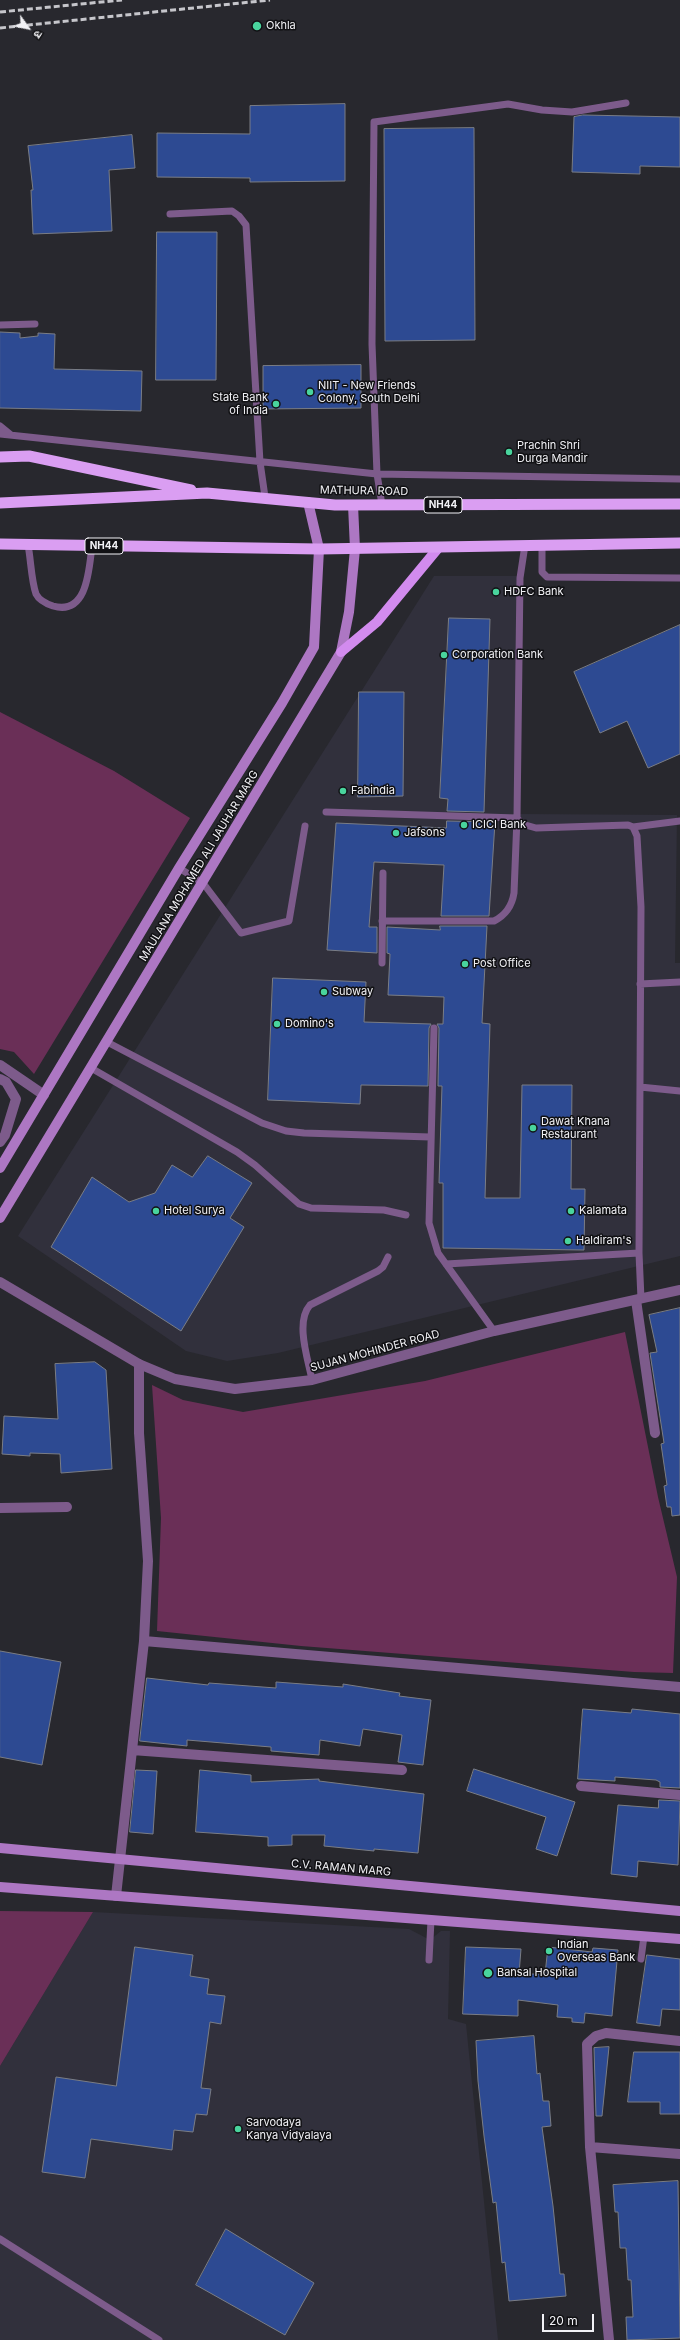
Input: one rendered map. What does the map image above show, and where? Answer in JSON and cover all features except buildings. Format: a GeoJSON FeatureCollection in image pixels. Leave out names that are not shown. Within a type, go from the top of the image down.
{"type":"FeatureCollection","features":[{"type":"Feature","properties":{"kind":"highway"},"geometry":{"type":"LineString","coordinates":[[0,457],[29,456],[207,494]]}},
{"type":"Feature","properties":{"kind":"highway","name":"MATHURA ROAD"},"geometry":{"type":"LineString","coordinates":[[0,503],[207,494],[265,497],[353,505],[680,504]]}},
{"type":"Feature","properties":{"kind":"highway","name":"NH44"},"geometry":{"type":"LineString","coordinates":[[0,544],[355,549],[542,544],[680,543]]}},
{"type":"Feature","properties":{"kind":"main road","name":"MAULANA MOHAMED ALI JAUHAR MARG"},"geometry":{"type":"LineString","coordinates":[[0,1168],[179,868],[282,704],[314,647],[319,549],[308,502]]}},
{"type":"Feature","properties":{"kind":"main road","name":"MAULANA MOHAMED ALI JAUHAR MARG"},"geometry":{"type":"LineString","coordinates":[[0,1218],[342,652],[349,612],[355,549],[353,505]]}},
{"type":"Feature","properties":{"kind":"main road"},"geometry":{"type":"LineString","coordinates":[[342,652],[377,622],[439,547]]}},
{"type":"Feature","properties":{"kind":"main road","name":"C.V. RAMAN MARG"},"geometry":{"type":"LineString","coordinates":[[0,1848],[680,1911]]}},
{"type":"Feature","properties":{"kind":"main road"},"geometry":{"type":"LineString","coordinates":[[0,1888],[680,1939]]}},
{"type":"Feature","properties":{"kind":"street"},"geometry":{"type":"LineString","coordinates":[[0,1065],[44,1095]]}},
{"type":"Feature","properties":{"kind":"street"},"geometry":{"type":"LineString","coordinates":[[0,1079],[6,1082],[16,1099],[5,1135],[0,1142]]}},
{"type":"Feature","properties":{"kind":"street","name":"SUJAN MOHINDER ROAD"},"geometry":{"type":"LineString","coordinates":[[0,1282],[139,1364],[175,1379],[235,1389],[312,1380],[494,1332],[680,1290]]}},
{"type":"Feature","properties":{"kind":"street"},"geometry":{"type":"LineString","coordinates":[[638,1299],[655,1433]]}},
{"type":"Feature","properties":{"kind":"street"},"geometry":{"type":"LineString","coordinates":[[116,1896],[144,1641],[148,1561],[139,1433],[139,1364]]}},
{"type":"Feature","properties":{"kind":"street"},"geometry":{"type":"LineString","coordinates":[[0,1508],[67,1507]]}},
{"type":"Feature","properties":{"kind":"street"},"geometry":{"type":"LineString","coordinates":[[144,1641],[680,1687]]}},
{"type":"Feature","properties":{"kind":"street"},"geometry":{"type":"LineString","coordinates":[[132,1750],[402,1770]]}},
{"type":"Feature","properties":{"kind":"street"},"geometry":{"type":"LineString","coordinates":[[581,1786],[680,1795]]}},
{"type":"Feature","properties":{"kind":"street"},"geometry":{"type":"LineString","coordinates":[[609,2340],[590,2147],[586,2048],[590,2040],[606,2033],[680,2041]]}},
{"type":"Feature","properties":{"kind":"street"},"geometry":{"type":"LineString","coordinates":[[590,2147],[680,2154]]}},
{"type":"Feature","properties":{"kind":"lane"},"geometry":{"type":"LineString","coordinates":[[382,505],[376,474],[372,344],[374,122],[508,104],[542,110],[572,112],[626,103]]}},
{"type":"Feature","properties":{"kind":"lane"},"geometry":{"type":"LineString","coordinates":[[170,214],[232,212],[239,216],[246,225],[260,462],[265,497]]}},
{"type":"Feature","properties":{"kind":"lane"},"geometry":{"type":"LineString","coordinates":[[0,325],[35,324]]}},
{"type":"Feature","properties":{"kind":"lane"},"geometry":{"type":"LineString","coordinates":[[0,426],[10,435]]}},
{"type":"Feature","properties":{"kind":"lane"},"geometry":{"type":"LineString","coordinates":[[0,434],[376,474],[680,479]]}},
{"type":"Feature","properties":{"kind":"lane"},"geometry":{"type":"LineString","coordinates":[[542,544],[542,572],[547,577],[680,578]]}},
{"type":"Feature","properties":{"kind":"lane"},"geometry":{"type":"LineString","coordinates":[[28,545],[36,594],[43,602],[57,607],[71,605],[78,601],[83,593],[92,546]]}},
{"type":"Feature","properties":{"kind":"lane"},"geometry":{"type":"LineString","coordinates":[[382,921],[494,921],[502,917],[513,903],[517,818],[520,578],[525,545]]}},
{"type":"Feature","properties":{"kind":"lane"},"geometry":{"type":"LineString","coordinates":[[326,812],[517,818],[522,824],[536,828],[628,825],[633,827],[680,821]]}},
{"type":"Feature","properties":{"kind":"lane"},"geometry":{"type":"LineString","coordinates":[[179,868],[203,883],[241,933],[289,921],[305,826]]}},
{"type":"Feature","properties":{"kind":"lane"},"geometry":{"type":"LineString","coordinates":[[633,827],[637,836],[641,907],[638,1299]]}},
{"type":"Feature","properties":{"kind":"lane"},"geometry":{"type":"LineString","coordinates":[[382,873],[382,963]]}},
{"type":"Feature","properties":{"kind":"lane"},"geometry":{"type":"LineString","coordinates":[[640,984],[680,982]]}},
{"type":"Feature","properties":{"kind":"lane"},"geometry":{"type":"LineString","coordinates":[[434,1028],[430,1137],[429,1223],[438,1253],[494,1332]]}},
{"type":"Feature","properties":{"kind":"lane"},"geometry":{"type":"LineString","coordinates":[[106,1042],[262,1123],[286,1131],[430,1137]]}},
{"type":"Feature","properties":{"kind":"lane"},"geometry":{"type":"LineString","coordinates":[[91,1068],[237,1152],[256,1165],[299,1204],[322,1209],[384,1210],[406,1215]]}},
{"type":"Feature","properties":{"kind":"lane"},"geometry":{"type":"LineString","coordinates":[[640,1087],[680,1091]]}},
{"type":"Feature","properties":{"kind":"lane"},"geometry":{"type":"LineString","coordinates":[[446,1264],[639,1253]]}},
{"type":"Feature","properties":{"kind":"lane"},"geometry":{"type":"LineString","coordinates":[[312,1380],[302,1323],[305,1311],[310,1305],[378,1271],[383,1267],[388,1257]]}},
{"type":"Feature","properties":{"kind":"lane"},"geometry":{"type":"LineString","coordinates":[[429,1960],[431,1920]]}},
{"type":"Feature","properties":{"kind":"lane"},"geometry":{"type":"LineString","coordinates":[[641,1959],[644,1936]]}},
{"type":"Feature","properties":{"kind":"lane"},"geometry":{"type":"LineString","coordinates":[[0,2239],[159,2340]]}},
{"type":"Feature","properties":{"kind":"shaded area"},"geometry":{"type":"Polygon","coordinates":[[[434,576],[518,576],[517,814],[677,815],[675,963],[680,963],[680,1256],[278,1353],[227,1361],[186,1351],[18,1236],[434,576]]]}},
{"type":"Feature","properties":{"kind":"shaded area"},"geometry":{"type":"Polygon","coordinates":[[[0,712],[114,771],[190,818],[34,1074],[14,1052],[0,1049],[0,712]]]}},
{"type":"Feature","properties":{"kind":"shaded area"},"geometry":{"type":"Polygon","coordinates":[[[625,1332],[658,1497],[677,1577],[673,1673],[634,1672],[301,1646],[157,1631],[161,1518],[152,1385],[183,1400],[243,1412],[425,1381],[625,1332]]]}},
{"type":"Feature","properties":{"kind":"shaded area"},"geometry":{"type":"Polygon","coordinates":[[[0,1911],[93,1912],[0,2066],[0,1911]]]}},
{"type":"Feature","properties":{"kind":"shaded area","name":"Sarvodaya Kanya Vidyalaya"},"geometry":{"type":"Polygon","coordinates":[[[93,1912],[409,1929],[430,1940],[441,1931],[450,1931],[448,2019],[466,2024],[498,2340],[0,2340],[0,2066],[93,1912]]]}},
{"type":"Feature","properties":{"kind":"railway"},"geometry":{"type":"LineString","coordinates":[[0,12],[122,0]]}},
{"type":"Feature","properties":{"kind":"railway"},"geometry":{"type":"LineString","coordinates":[[0,28],[270,0]]}},
{"type":"Feature","properties":{"kind":"place","name":"Okhla"},"geometry":{"type":"Point","coordinates":[257,26]}},
{"type":"Feature","properties":{"kind":"place","name":"NIIT - New Friends Colony, South Delhi"},"geometry":{"type":"Point","coordinates":[310,392]}},
{"type":"Feature","properties":{"kind":"place","name":"State Bank of India"},"geometry":{"type":"Point","coordinates":[276,404]}},
{"type":"Feature","properties":{"kind":"place","name":"Prachin Shri Durga Mandir"},"geometry":{"type":"Point","coordinates":[509,452]}},
{"type":"Feature","properties":{"kind":"place","name":"HDFC Bank"},"geometry":{"type":"Point","coordinates":[496,592]}},
{"type":"Feature","properties":{"kind":"place","name":"Corporation Bank"},"geometry":{"type":"Point","coordinates":[444,655]}},
{"type":"Feature","properties":{"kind":"place","name":"Fabindia"},"geometry":{"type":"Point","coordinates":[343,791]}},
{"type":"Feature","properties":{"kind":"place","name":"ICICI Bank"},"geometry":{"type":"Point","coordinates":[464,825]}},
{"type":"Feature","properties":{"kind":"place","name":"Jafsons"},"geometry":{"type":"Point","coordinates":[396,833]}},
{"type":"Feature","properties":{"kind":"place","name":"Post Office"},"geometry":{"type":"Point","coordinates":[465,964]}},
{"type":"Feature","properties":{"kind":"place","name":"Subway"},"geometry":{"type":"Point","coordinates":[324,992]}},
{"type":"Feature","properties":{"kind":"place","name":"Domino's"},"geometry":{"type":"Point","coordinates":[277,1024]}},
{"type":"Feature","properties":{"kind":"place","name":"Dawat Khana Restaurant"},"geometry":{"type":"Point","coordinates":[533,1128]}},
{"type":"Feature","properties":{"kind":"place","name":"Hotel Surya"},"geometry":{"type":"Point","coordinates":[156,1211]}},
{"type":"Feature","properties":{"kind":"place","name":"Kalamata"},"geometry":{"type":"Point","coordinates":[571,1211]}},
{"type":"Feature","properties":{"kind":"place","name":"Haldiram's"},"geometry":{"type":"Point","coordinates":[568,1241]}},
{"type":"Feature","properties":{"kind":"place","name":"Indian Overseas Bank"},"geometry":{"type":"Point","coordinates":[549,1951]}},
{"type":"Feature","properties":{"kind":"place","name":"Bansal Hospital"},"geometry":{"type":"Point","coordinates":[488,1973]}},
{"type":"Feature","properties":{"kind":"place","name":"Sarvodaya Kanya Vidyalaya"},"geometry":{"type":"Point","coordinates":[238,2129]}}]}
